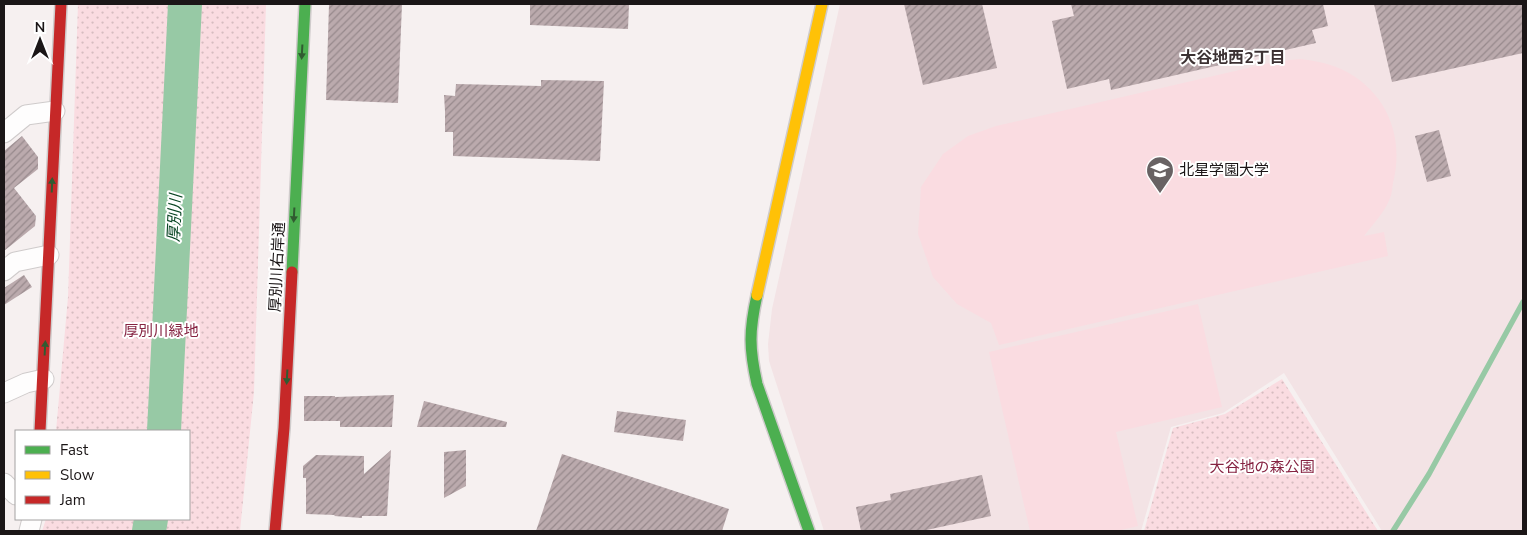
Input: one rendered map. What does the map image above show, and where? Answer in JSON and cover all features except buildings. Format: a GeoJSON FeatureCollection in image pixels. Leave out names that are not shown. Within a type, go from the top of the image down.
{"type":"FeatureCollection","features":[{"type":"Feature","properties":{"kind":"street"},"geometry":{"type":"LineString","coordinates":[[40,430],[61,4]]}},
{"type":"Feature","properties":{"kind":"street","name":"厚別川右岸通"},"geometry":{"type":"LineString","coordinates":[[274,531],[284,428],[304,4]]}},
{"type":"Feature","properties":{"kind":"street"},"geometry":{"type":"LineString","coordinates":[[809,531],[758,384],[752,365],[750,345],[758,290],[822,4]]}},
{"type":"Feature","properties":{"kind":"street"},"geometry":{"type":"LineString","coordinates":[[4,133],[26,115],[55,111]]}},
{"type":"Feature","properties":{"kind":"street"},"geometry":{"type":"LineString","coordinates":[[4,271],[15,262],[50,254]]}},
{"type":"Feature","properties":{"kind":"street"},"geometry":{"type":"LineString","coordinates":[[4,394],[26,383],[44,379]]}},
{"type":"Feature","properties":{"kind":"street"},"geometry":{"type":"LineString","coordinates":[[4,483],[15,494]]}},
{"type":"Feature","properties":{"kind":"shaded area","name":"北星学園大学"},"geometry":{"type":"Polygon","coordinates":[[[840,4],[1523,4],[1523,531],[1382,531],[1284,373],[1223,413],[1171,427],[1141,531],[824,531],[769,361],[768,344],[772,309],[840,4]]]}},
{"type":"Feature","properties":{"kind":"green space","name":"厚別川緑地"},"geometry":{"type":"Polygon","coordinates":[[[78,4],[266,4],[254,392],[240,531],[42,531],[46,520],[190,520],[190,430],[56,430],[68,297],[78,4]]]}},
{"type":"Feature","properties":{"kind":"green space"},"geometry":{"type":"Polygon","coordinates":[[[1301,59],[1331,65],[1357,78],[1370,89],[1388,116],[1394,132],[1396,148],[1396,165],[1392,193],[1379,218],[1364,236],[1384,232],[1388,256],[999,345],[991,323],[957,304],[933,277],[918,234],[921,187],[943,154],[968,136],[996,126],[1278,61],[1301,59]]]}},
{"type":"Feature","properties":{"kind":"green space"},"geometry":{"type":"Polygon","coordinates":[[[1198,304],[1222,407],[1116,432],[1138,526],[1117,531],[1030,531],[989,352],[1198,304]]]}},
{"type":"Feature","properties":{"kind":"green space","name":"大谷地の森公園"},"geometry":{"type":"Polygon","coordinates":[[[1282,379],[1378,531],[1144,531],[1173,428],[1225,414],[1282,379]]]}},
{"type":"Feature","properties":{"kind":"waterway","name":"厚別川"},"geometry":{"type":"LineString","coordinates":[[164,430],[185,4]]}},
{"type":"Feature","properties":{"kind":"waterway"},"geometry":{"type":"LineString","coordinates":[[1393,531],[1429,474],[1523,302]]}},
{"type":"Feature","properties":{"kind":"waterway","name":"厚別川"},"geometry":{"type":"LineString","coordinates":[[149,531],[151,520]]}},
{"type":"Feature","properties":{"kind":"traffic: fast"},"geometry":{"type":"LineString","coordinates":[[292,272],[305,4]]}},
{"type":"Feature","properties":{"kind":"traffic: fast"},"geometry":{"type":"LineString","coordinates":[[757,295],[752,319],[751,339],[752,360],[757,384],[809,531]]}},
{"type":"Feature","properties":{"kind":"traffic: slow"},"geometry":{"type":"LineString","coordinates":[[757,295],[822,4]]}},
{"type":"Feature","properties":{"kind":"traffic: jam"},"geometry":{"type":"LineString","coordinates":[[40,430],[61,4]]}},
{"type":"Feature","properties":{"kind":"traffic: jam"},"geometry":{"type":"LineString","coordinates":[[275,531],[284,428],[292,272]]}},
{"type":"Feature","properties":{"kind":"place","name":"北星学園大学"},"geometry":{"type":"Point","coordinates":[1160,194]}},
{"type":"Feature","properties":{"kind":"district","name":"大谷地西2丁目"},"geometry":{"type":"Point","coordinates":[1233,57]}}]}
